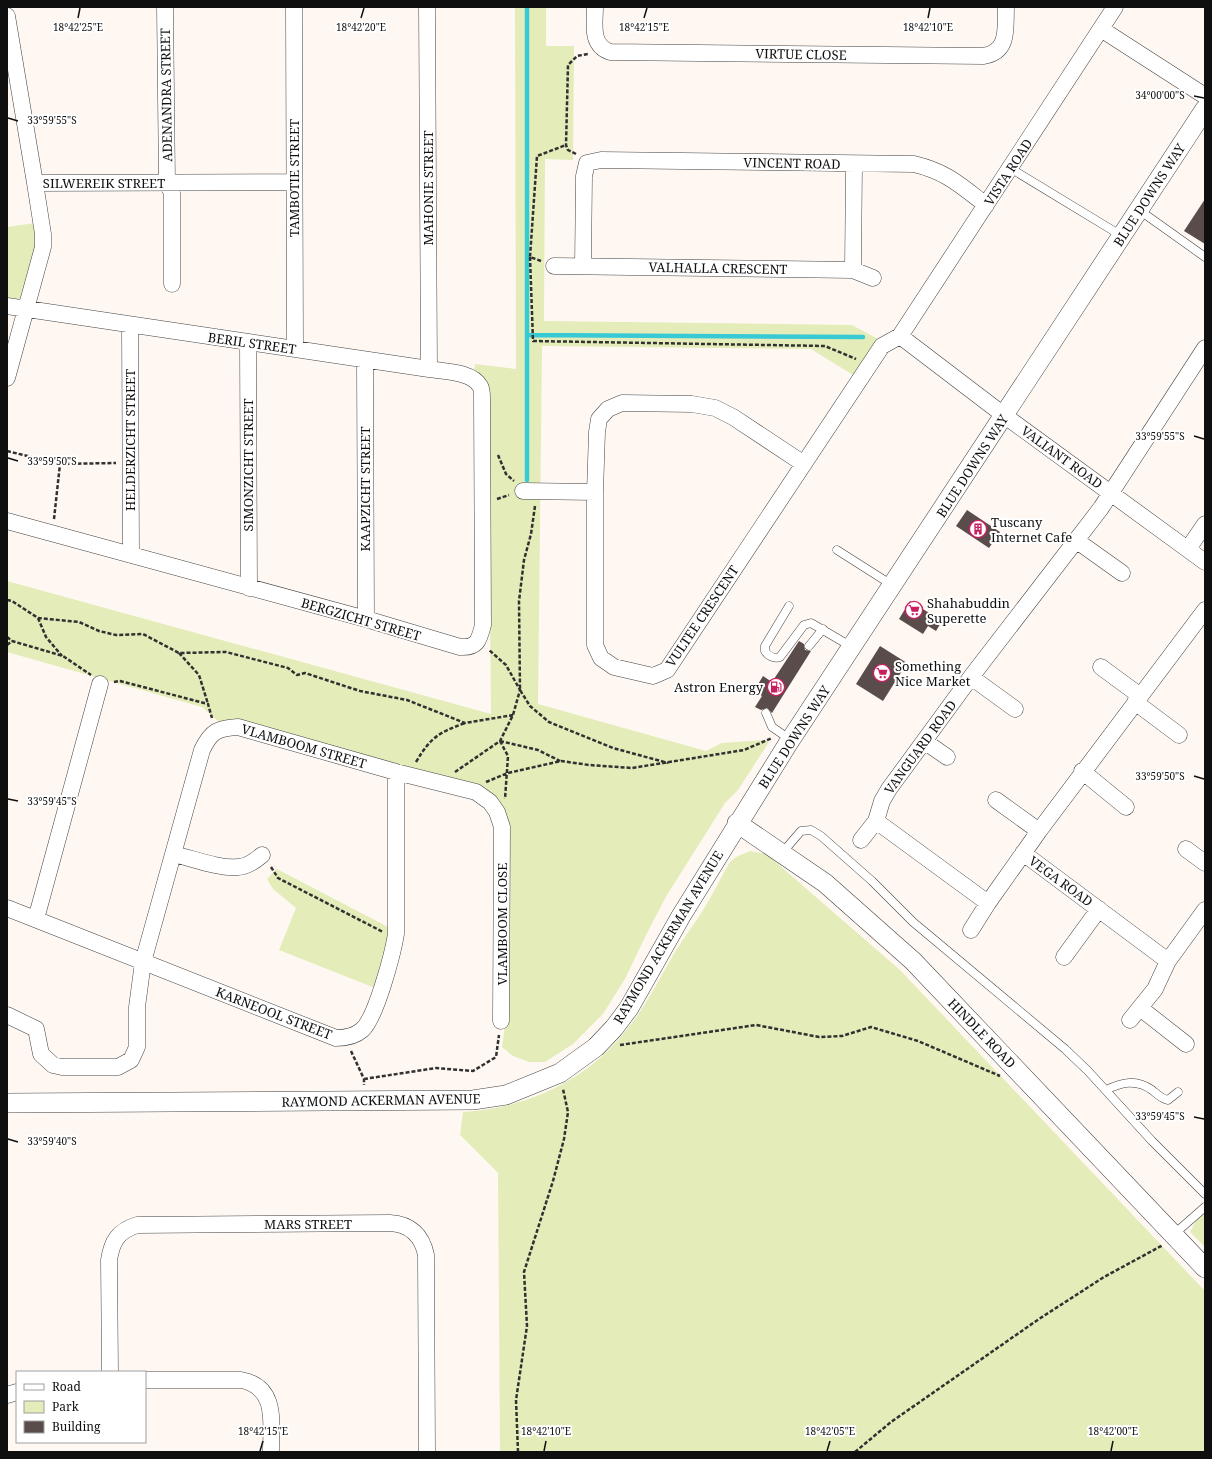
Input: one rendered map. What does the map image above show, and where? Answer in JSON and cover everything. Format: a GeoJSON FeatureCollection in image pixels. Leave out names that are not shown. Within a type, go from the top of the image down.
{"type":"FeatureCollection","features":[{"type":"Feature","properties":{"kind":"street","name":"ADENANDRA STREET"},"geometry":{"type":"LineString","coordinates":[[165,7],[167,183],[172,193],[172,284]]}},
{"type":"Feature","properties":{"kind":"street","name":"TAMBOTIE STREET"},"geometry":{"type":"LineString","coordinates":[[294,7],[295,349]]}},
{"type":"Feature","properties":{"kind":"street","name":"MAHONIE STREET"},"geometry":{"type":"LineString","coordinates":[[427,7],[429,369]]}},
{"type":"Feature","properties":{"kind":"street"},"geometry":{"type":"LineString","coordinates":[[595,7],[594,36],[601,48]]}},
{"type":"Feature","properties":{"kind":"street","name":"VIRTUE CLOSE"},"geometry":{"type":"LineString","coordinates":[[601,48],[615,53],[983,56],[995,53],[1003,44],[1005,35],[1006,7]]}},
{"type":"Feature","properties":{"kind":"street","name":"VISTA ROAD"},"geometry":{"type":"LineString","coordinates":[[900,336],[1115,7]]}},
{"type":"Feature","properties":{"kind":"street","name":"SILWEREIK STREET"},"geometry":{"type":"LineString","coordinates":[[7,16],[35,183],[294,182]]}},
{"type":"Feature","properties":{"kind":"street"},"geometry":{"type":"LineString","coordinates":[[1102,29],[1205,96]]}},
{"type":"Feature","properties":{"kind":"street","name":"BLUE DOWNS WAY"},"geometry":{"type":"LineString","coordinates":[[737,823],[783,739],[853,647],[1205,109]]}},
{"type":"Feature","properties":{"kind":"street","name":"VINCENT ROAD"},"geometry":{"type":"LineString","coordinates":[[587,164],[601,160],[914,164],[935,169],[949,177],[986,205]]}},
{"type":"Feature","properties":{"kind":"street"},"geometry":{"type":"LineString","coordinates":[[583,266],[584,176],[587,164]]}},
{"type":"Feature","properties":{"kind":"street"},"geometry":{"type":"LineString","coordinates":[[853,270],[854,164]]}},
{"type":"Feature","properties":{"kind":"street"},"geometry":{"type":"LineString","coordinates":[[7,378],[43,247],[43,234],[35,183]]}},
{"type":"Feature","properties":{"kind":"street","name":"VALHALLA CRESCENT"},"geometry":{"type":"LineString","coordinates":[[554,266],[853,270],[874,278]]}},
{"type":"Feature","properties":{"kind":"street","name":"BERIL STREET"},"geometry":{"type":"LineString","coordinates":[[7,306],[461,374],[473,378],[480,386],[482,398],[482,431]]}},
{"type":"Feature","properties":{"kind":"street","name":"HELDERZICHT STREET"},"geometry":{"type":"LineString","coordinates":[[130,325],[131,555]]}},
{"type":"Feature","properties":{"kind":"street","name":"VULTEE CRESCENT"},"geometry":{"type":"LineString","coordinates":[[804,464],[733,417],[715,408],[692,404],[622,403],[608,409],[599,420],[597,432],[595,492],[595,645],[601,658],[614,667],[653,676],[663,673],[670,666],[804,464],[869,364],[882,346],[900,336]]}},
{"type":"Feature","properties":{"kind":"street","name":"VALIANT ROAD"},"geometry":{"type":"LineString","coordinates":[[900,336],[1005,416],[1205,562]]}},
{"type":"Feature","properties":{"kind":"street","name":"SIMONZICHT STREET"},"geometry":{"type":"LineString","coordinates":[[248,342],[249,588]]}},
{"type":"Feature","properties":{"kind":"street","name":"VANGUARD ROAD"},"geometry":{"type":"LineString","coordinates":[[861,840],[876,821],[878,811],[886,793],[971,677],[1077,541],[1111,493],[1205,348]]}},
{"type":"Feature","properties":{"kind":"street","name":"KAAPZICHT STREET"},"geometry":{"type":"LineString","coordinates":[[365,360],[366,619]]}},
{"type":"Feature","properties":{"kind":"street"},"geometry":{"type":"LineString","coordinates":[[476,644],[483,625],[482,431]]}},
{"type":"Feature","properties":{"kind":"street"},"geometry":{"type":"LineString","coordinates":[[530,491],[595,492]]}},
{"type":"Feature","properties":{"kind":"street","name":"BERGZICHT STREET"},"geometry":{"type":"LineString","coordinates":[[7,522],[366,619],[460,647],[470,647],[476,644]]}},
{"type":"Feature","properties":{"kind":"street"},"geometry":{"type":"LineString","coordinates":[[1188,549],[1205,524]]}},
{"type":"Feature","properties":{"kind":"street"},"geometry":{"type":"LineString","coordinates":[[1077,541],[1122,573]]}},
{"type":"Feature","properties":{"kind":"street"},"geometry":{"type":"LineString","coordinates":[[971,930],[988,903],[1082,771],[1137,699],[1199,630],[1205,610]]}},
{"type":"Feature","properties":{"kind":"street"},"geometry":{"type":"LineString","coordinates":[[1101,667],[1179,735]]}},
{"type":"Feature","properties":{"kind":"street"},"geometry":{"type":"LineString","coordinates":[[971,677],[1015,709]]}},
{"type":"Feature","properties":{"kind":"street"},"geometry":{"type":"LineString","coordinates":[[36,919],[100,684]]}},
{"type":"Feature","properties":{"kind":"street","name":"VLAMBOOM STREET"},"geometry":{"type":"LineString","coordinates":[[215,731],[225,728],[238,727],[476,792],[490,802],[497,812],[502,827]]}},
{"type":"Feature","properties":{"kind":"street"},"geometry":{"type":"LineString","coordinates":[[7,1015],[36,1029],[41,1054],[53,1065],[62,1067],[118,1067],[125,1065],[131,1060],[137,1047],[137,1007],[144,962],[202,750],[206,740],[215,731]]}},
{"type":"Feature","properties":{"kind":"street"},"geometry":{"type":"LineString","coordinates":[[924,740],[947,758]]}},
{"type":"Feature","properties":{"kind":"street"},"geometry":{"type":"LineString","coordinates":[[1082,771],[1126,807]]}},
{"type":"Feature","properties":{"kind":"street","name":"KARNEOOL STREET"},"geometry":{"type":"LineString","coordinates":[[7,908],[336,1038],[346,1038],[363,1029],[370,1019],[394,950],[396,934],[402,773]]}},
{"type":"Feature","properties":{"kind":"street"},"geometry":{"type":"LineString","coordinates":[[996,800],[1039,831]]}},
{"type":"Feature","properties":{"kind":"street"},"geometry":{"type":"LineString","coordinates":[[876,821],[988,903]]}},
{"type":"Feature","properties":{"kind":"street","name":"HINDLE ROAD"},"geometry":{"type":"LineString","coordinates":[[737,823],[825,884],[913,961],[1169,1239],[1205,1268]]}},
{"type":"Feature","properties":{"kind":"street","name":"RAYMOND ACKERMAN AVENUE"},"geometry":{"type":"LineString","coordinates":[[7,1103],[473,1100],[506,1095],[560,1073],[596,1047],[614,1028],[629,1008],[680,916],[737,823]]}},
{"type":"Feature","properties":{"kind":"street","name":"VLAMBOOM CLOSE"},"geometry":{"type":"LineString","coordinates":[[501,1021],[502,827]]}},
{"type":"Feature","properties":{"kind":"street"},"geometry":{"type":"LineString","coordinates":[[1186,849],[1205,863]]}},
{"type":"Feature","properties":{"kind":"street","name":"VEGA ROAD"},"geometry":{"type":"LineString","coordinates":[[1023,853],[1168,961]]}},
{"type":"Feature","properties":{"kind":"street"},"geometry":{"type":"LineString","coordinates":[[173,854],[226,866],[238,867],[251,863],[262,855]]}},
{"type":"Feature","properties":{"kind":"street","name":"VEGA ROAD"},"geometry":{"type":"LineString","coordinates":[[1064,957],[1099,909]]}},
{"type":"Feature","properties":{"kind":"street"},"geometry":{"type":"LineString","coordinates":[[1186,1044],[1135,1014],[1161,978],[1168,961],[1205,910]]}},
{"type":"Feature","properties":{"kind":"street","name":"MARS STREET"},"geometry":{"type":"LineString","coordinates":[[110,1371],[109,1260],[111,1247],[117,1236],[126,1229],[136,1225],[390,1223],[404,1225],[416,1233],[421,1239],[426,1255],[427,1452]]}},
{"type":"Feature","properties":{"kind":"street"},"geometry":{"type":"LineString","coordinates":[[146,1380],[240,1380],[255,1385],[262,1390],[270,1403],[272,1452]]}},
{"type":"Feature","properties":{"kind":"lane"},"geometry":{"type":"LineString","coordinates":[[1010,168],[1122,236]]}},
{"type":"Feature","properties":{"kind":"lane"},"geometry":{"type":"LineString","coordinates":[[1139,210],[1205,257]]}},
{"type":"Feature","properties":{"kind":"lane"},"geometry":{"type":"LineString","coordinates":[[837,550],[893,586]]}},
{"type":"Feature","properties":{"kind":"lane"},"geometry":{"type":"LineString","coordinates":[[789,606],[765,646],[765,651],[769,655],[776,658],[780,657],[807,623],[815,624],[823,628],[853,647]]}},
{"type":"Feature","properties":{"kind":"lane"},"geometry":{"type":"LineString","coordinates":[[809,646],[823,628]]}},
{"type":"Feature","properties":{"kind":"lane"},"geometry":{"type":"LineString","coordinates":[[766,713],[772,727],[783,739]]}},
{"type":"Feature","properties":{"kind":"lane"},"geometry":{"type":"LineString","coordinates":[[782,853],[801,831],[805,830],[815,832],[872,881],[912,922],[1065,1049],[1205,1194]]}},
{"type":"Feature","properties":{"kind":"lane"},"geometry":{"type":"LineString","coordinates":[[1106,1090],[1124,1083],[1132,1082],[1145,1086],[1163,1099],[1168,1100],[1178,1092]]}},
{"type":"Feature","properties":{"kind":"lane"},"geometry":{"type":"LineString","coordinates":[[1169,1239],[1205,1208]]}},
{"type":"Feature","properties":{"kind":"path"},"geometry":{"type":"LineString","coordinates":[[587,164],[581,156],[568,150],[566,145],[568,65],[577,56],[586,55],[601,48]]}},
{"type":"Feature","properties":{"kind":"path"},"geometry":{"type":"LineString","coordinates":[[566,145],[537,156],[530,257],[533,341],[825,346],[869,364]]}},
{"type":"Feature","properties":{"kind":"path"},"geometry":{"type":"LineString","coordinates":[[530,257],[554,266]]}},
{"type":"Feature","properties":{"kind":"path"},"geometry":{"type":"LineString","coordinates":[[482,431],[491,442],[506,474],[530,491]]}},
{"type":"Feature","properties":{"kind":"path"},"geometry":{"type":"LineString","coordinates":[[7,450],[60,464],[130,463]]}},
{"type":"Feature","properties":{"kind":"path"},"geometry":{"type":"LineString","coordinates":[[52,534],[60,464]]}},
{"type":"Feature","properties":{"kind":"path"},"geometry":{"type":"LineString","coordinates":[[482,503],[530,491]]}},
{"type":"Feature","properties":{"kind":"path"},"geometry":{"type":"LineString","coordinates":[[442,783],[500,741],[513,715],[520,690],[519,600],[524,560],[531,534],[530,491]]}},
{"type":"Feature","properties":{"kind":"path"},"geometry":{"type":"LineString","coordinates":[[7,600],[12,601],[38,618],[79,622],[99,631],[116,636],[143,634],[179,653],[199,675],[215,731]]}},
{"type":"Feature","properties":{"kind":"path"},"geometry":{"type":"LineString","coordinates":[[38,618],[46,637],[62,656]]}},
{"type":"Feature","properties":{"kind":"path"},"geometry":{"type":"LineString","coordinates":[[7,637],[12,641],[62,656],[88,671],[100,684],[120,681],[208,704]]}},
{"type":"Feature","properties":{"kind":"path"},"geometry":{"type":"LineString","coordinates":[[7,645],[12,641]]}},
{"type":"Feature","properties":{"kind":"path"},"geometry":{"type":"LineString","coordinates":[[476,644],[487,647],[506,665],[530,706],[549,722],[613,748],[668,763]]}},
{"type":"Feature","properties":{"kind":"path"},"geometry":{"type":"LineString","coordinates":[[179,653],[226,652],[288,668],[297,674],[305,673],[360,691],[407,700],[465,723]]}},
{"type":"Feature","properties":{"kind":"path"},"geometry":{"type":"LineString","coordinates":[[402,773],[439,733],[465,723],[513,715]]}},
{"type":"Feature","properties":{"kind":"path"},"geometry":{"type":"LineString","coordinates":[[500,741],[538,750],[561,761],[589,765],[632,768],[744,750],[783,739]]}},
{"type":"Feature","properties":{"kind":"path"},"geometry":{"type":"LineString","coordinates":[[500,741],[508,756],[508,773],[502,827]]}},
{"type":"Feature","properties":{"kind":"path"},"geometry":{"type":"LineString","coordinates":[[476,792],[484,782],[508,773],[561,761]]}},
{"type":"Feature","properties":{"kind":"path"},"geometry":{"type":"LineString","coordinates":[[262,855],[278,878],[380,932],[396,934]]}},
{"type":"Feature","properties":{"kind":"path"},"geometry":{"type":"LineString","coordinates":[[364,1079],[436,1068],[473,1072],[496,1057],[501,1021]]}},
{"type":"Feature","properties":{"kind":"path"},"geometry":{"type":"LineString","coordinates":[[596,1047],[632,1045],[756,1025],[819,1037],[842,1036],[871,1027],[918,1041],[1001,1077]]}},
{"type":"Feature","properties":{"kind":"path"},"geometry":{"type":"LineString","coordinates":[[346,1038],[364,1079],[364,1088]]}},
{"type":"Feature","properties":{"kind":"path"},"geometry":{"type":"LineString","coordinates":[[518,1452],[516,1400],[527,1326],[524,1272],[564,1139],[568,1112],[560,1073]]}},
{"type":"Feature","properties":{"kind":"path"},"geometry":{"type":"LineString","coordinates":[[855,1452],[891,1422],[1039,1319],[1104,1277],[1169,1239]]}},
{"type":"Feature","properties":{"kind":"green space"},"geometry":{"type":"Polygon","coordinates":[[[515,7],[546,7],[546,46],[574,46],[573,160],[545,159],[544,321],[852,325],[878,339],[853,375],[811,349],[542,346],[538,704],[706,751],[722,743],[765,740],[769,742],[738,790],[725,803],[667,895],[625,979],[603,1014],[573,1044],[545,1062],[529,1062],[513,1056],[502,1047],[506,1019],[493,798],[219,722],[202,707],[7,652],[7,581],[491,714],[488,389],[484,378],[474,370],[475,364],[516,369],[515,7]]]}},
{"type":"Feature","properties":{"kind":"green space"},"geometry":{"type":"Polygon","coordinates":[[[35,223],[38,246],[22,296],[15,302],[7,301],[7,227],[35,223]]]}},
{"type":"Feature","properties":{"kind":"green space"},"geometry":{"type":"Polygon","coordinates":[[[750,851],[765,854],[771,858],[900,970],[1205,1291],[1205,1452],[500,1452],[498,1173],[460,1135],[463,1112],[510,1105],[532,1098],[574,1077],[594,1063],[627,1029],[640,1011],[675,952],[704,909],[730,862],[736,857],[750,851]]]}},
{"type":"Feature","properties":{"kind":"green space"},"geometry":{"type":"Polygon","coordinates":[[[277,869],[390,928],[389,942],[375,988],[279,950],[296,908],[273,889],[267,879],[277,869]]]}},
{"type":"Feature","properties":{"kind":"green space"},"geometry":{"type":"Polygon","coordinates":[[[1205,1213],[1205,1247],[1190,1232],[1196,1221],[1205,1213]]]}},
{"type":"Feature","properties":{"kind":"building"},"geometry":{"type":"Polygon","coordinates":[[[1205,199],[1205,244],[1184,231],[1205,199]]]}},
{"type":"Feature","properties":{"kind":"building","name":"Tuscany Internet Cafe"},"geometry":{"type":"Polygon","coordinates":[[[967,510],[1000,532],[989,548],[956,526],[967,510]]]}},
{"type":"Feature","properties":{"kind":"building","name":"Shahabuddin Superette"},"geometry":{"type":"Polygon","coordinates":[[[910,601],[942,621],[936,631],[928,626],[923,634],[899,619],[910,601]]]}},
{"type":"Feature","properties":{"kind":"building"},"geometry":{"type":"Polygon","coordinates":[[[799,641],[804,644],[805,650],[811,651],[772,713],[767,708],[761,710],[755,707],[762,696],[754,691],[763,676],[772,682],[799,641]]]}},
{"type":"Feature","properties":{"kind":"building","name":"Something Nice Market"},"geometry":{"type":"Polygon","coordinates":[[[880,646],[907,663],[883,701],[856,684],[880,646]]]}},
{"type":"Feature","properties":{"kind":"waterway"},"geometry":{"type":"LineString","coordinates":[[527,7],[527,480]]}},
{"type":"Feature","properties":{"kind":"waterway"},"geometry":{"type":"LineString","coordinates":[[527,335],[863,337]]}},
{"type":"Feature","properties":{"kind":"place","name":"Tuscany Internet Cafe"},"geometry":{"type":"Point","coordinates":[978,529]}},
{"type":"Feature","properties":{"kind":"place","name":"Shahabuddin Superette"},"geometry":{"type":"Point","coordinates":[914,610]}},
{"type":"Feature","properties":{"kind":"place","name":"Something Nice Market"},"geometry":{"type":"Point","coordinates":[882,673]}},
{"type":"Feature","properties":{"kind":"place","name":"Astron Energy"},"geometry":{"type":"Point","coordinates":[776,687]}}]}
